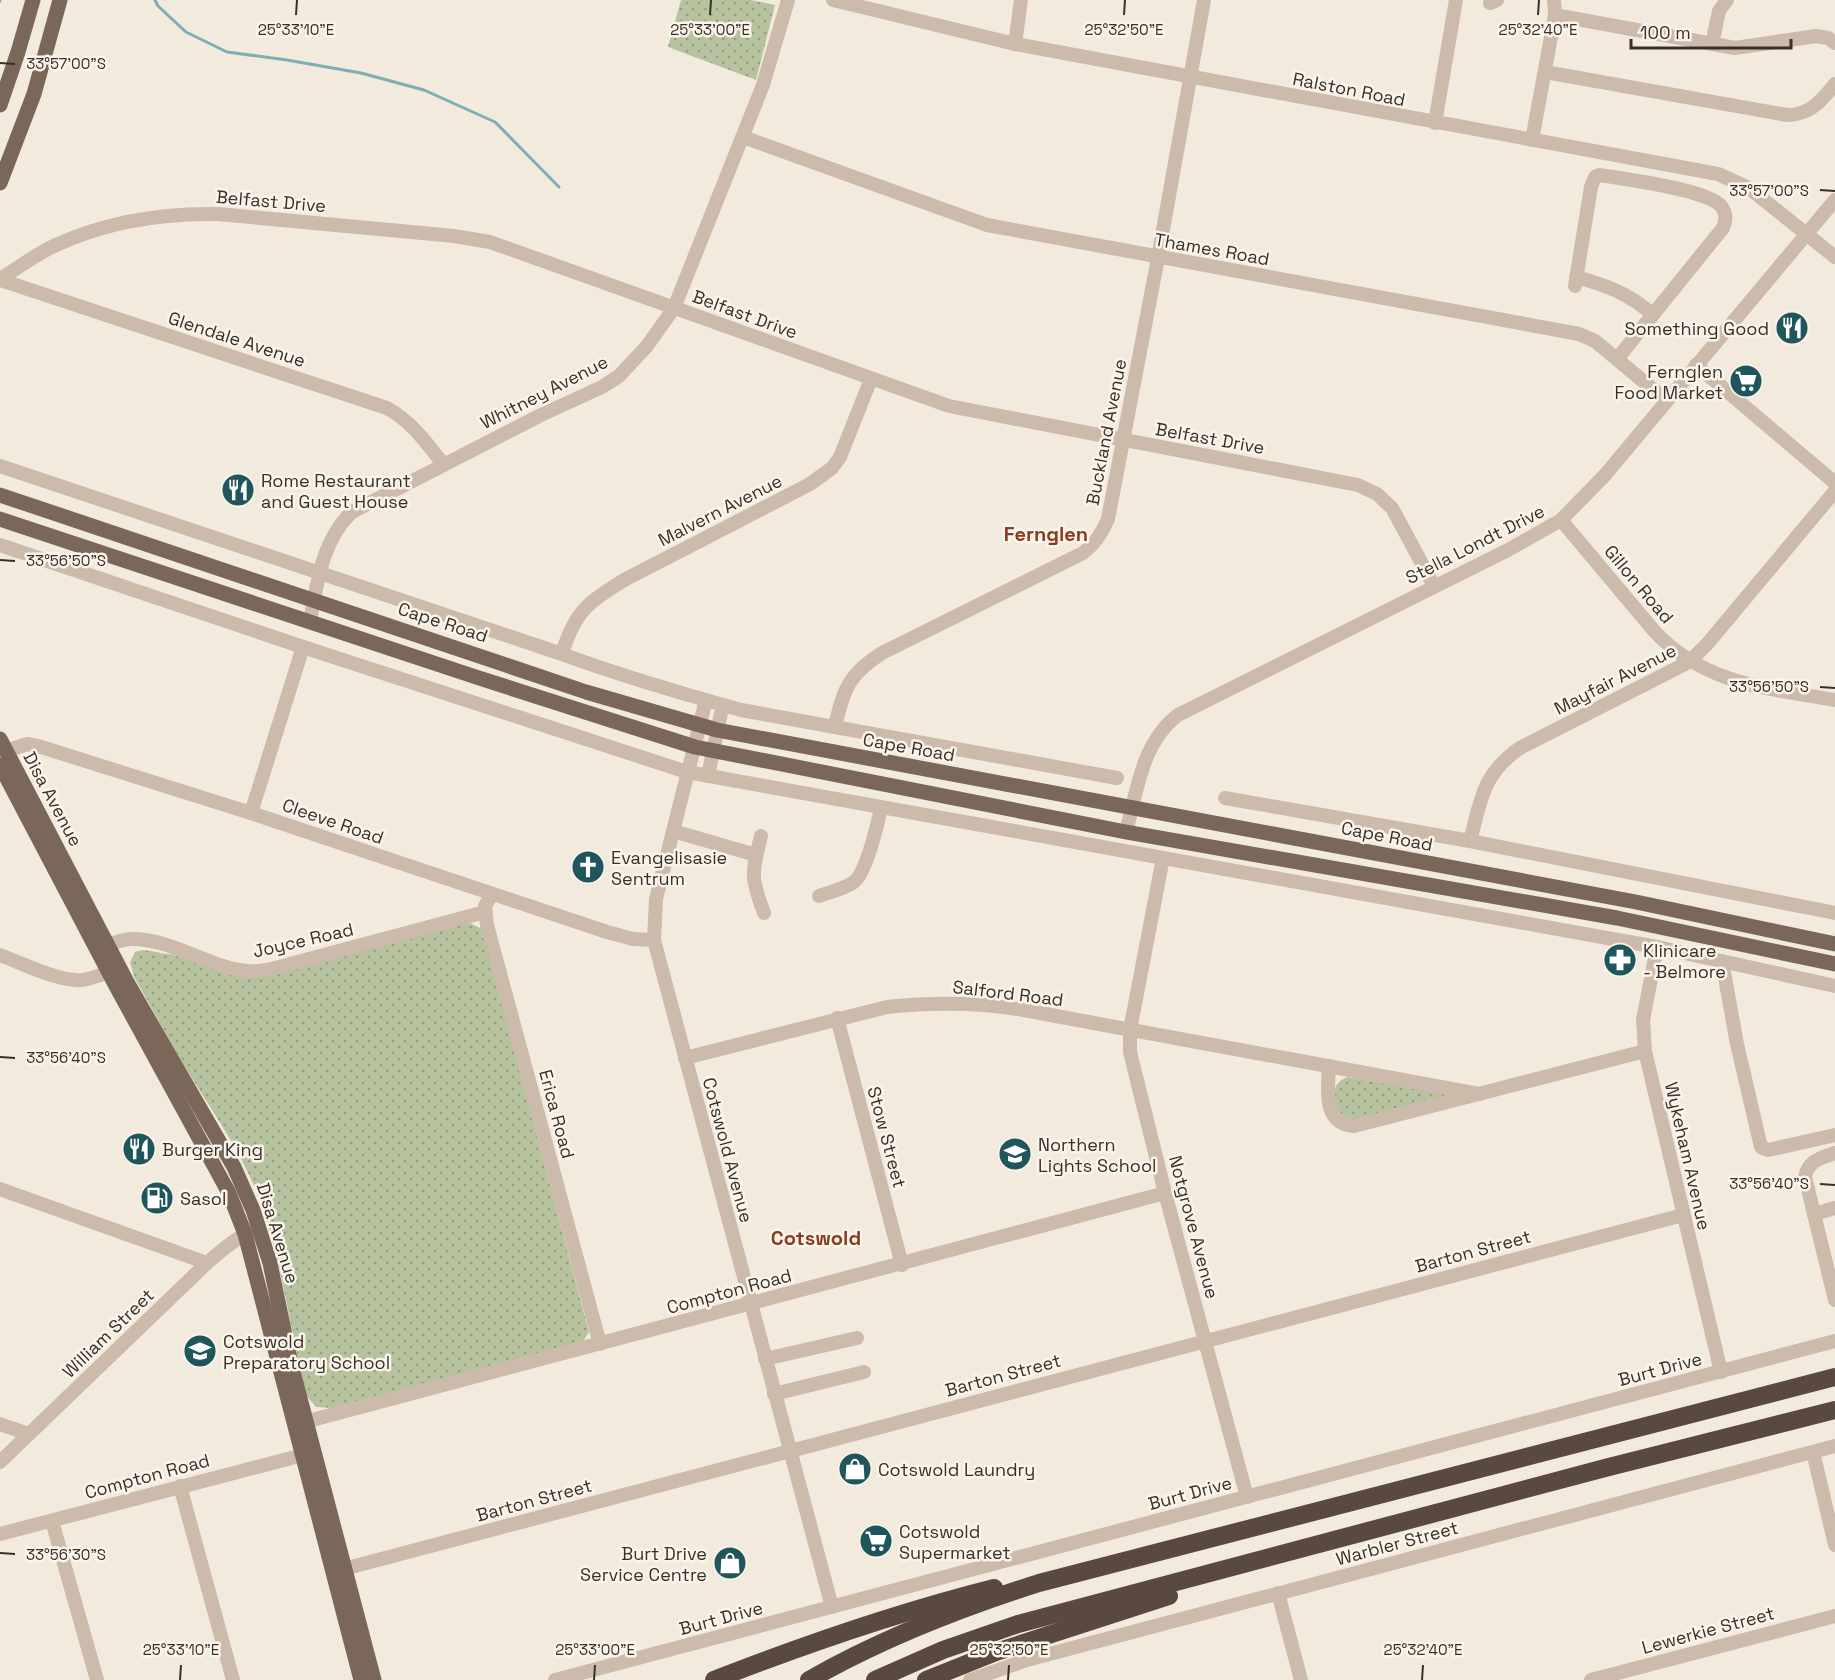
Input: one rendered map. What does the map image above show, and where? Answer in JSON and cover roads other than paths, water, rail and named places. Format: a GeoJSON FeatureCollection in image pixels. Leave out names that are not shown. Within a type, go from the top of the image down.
{"type":"FeatureCollection","features":[{"type":"Feature","properties":{"kind":"highway"},"geometry":{"type":"LineString","coordinates":[[809,1680],[909,1631],[1039,1583],[1835,1377]]}},
{"type":"Feature","properties":{"kind":"highway"},"geometry":{"type":"LineString","coordinates":[[875,1680],[943,1650],[1009,1627],[1605,1468],[1835,1410]]}},
{"type":"Feature","properties":{"kind":"highway"},"geometry":{"type":"LineString","coordinates":[[926,1680],[996,1653],[1322,1544]]}},
{"type":"Feature","properties":{"kind":"highway"},"geometry":{"type":"LineString","coordinates":[[714,1680],[802,1647],[933,1603],[1021,1581],[1039,1583]]}},
{"type":"Feature","properties":{"kind":"main road"},"geometry":{"type":"LineString","coordinates":[[0,105],[33,0]]}},
{"type":"Feature","properties":{"kind":"main road"},"geometry":{"type":"LineString","coordinates":[[0,183],[34,94],[60,0]]}},
{"type":"Feature","properties":{"kind":"main road","name":"Cape Road"},"geometry":{"type":"LineString","coordinates":[[0,495],[586,692],[700,726],[1665,908],[1835,944]]}},
{"type":"Feature","properties":{"kind":"main road"},"geometry":{"type":"LineString","coordinates":[[1,520],[695,747],[1126,832],[1661,927],[1835,964]]}},
{"type":"Feature","properties":{"kind":"main road","name":"Disa Avenue"},"geometry":{"type":"LineString","coordinates":[[1,752],[229,1193],[252,1232],[339,1570],[374,1680]]}},
{"type":"Feature","properties":{"kind":"main road"},"geometry":{"type":"LineString","coordinates":[[1661,927],[1665,908]]}},
{"type":"Feature","properties":{"kind":"main road","name":"Disa Avenue"},"geometry":{"type":"LineString","coordinates":[[339,1570],[362,1680]]}},
{"type":"Feature","properties":{"kind":"street","name":"Whitney Avenue"},"geometry":{"type":"LineString","coordinates":[[309,622],[320,572],[334,532],[352,512],[443,464],[602,387],[619,376],[647,346],[674,308],[770,67],[788,0]]}},
{"type":"Feature","properties":{"kind":"street","name":"Ralston Road"},"geometry":{"type":"LineString","coordinates":[[833,0],[1015,45],[1724,176],[1749,188],[1835,257]]}},
{"type":"Feature","properties":{"kind":"street"},"geometry":{"type":"LineString","coordinates":[[1015,45],[1021,0]]}},
{"type":"Feature","properties":{"kind":"street","name":"Buckland Avenue"},"geometry":{"type":"LineString","coordinates":[[835,726],[841,700],[849,683],[867,663],[882,653],[1083,553],[1091,547],[1104,530],[1158,258],[1204,0]]}},
{"type":"Feature","properties":{"kind":"street"},"geometry":{"type":"LineString","coordinates":[[1435,123],[1456,0]]}},
{"type":"Feature","properties":{"kind":"street"},"geometry":{"type":"LineString","coordinates":[[1532,140],[1555,15],[1554,0]]}},
{"type":"Feature","properties":{"kind":"street"},"geometry":{"type":"LineString","coordinates":[[1712,44],[1719,11],[1727,0]]}},
{"type":"Feature","properties":{"kind":"street"},"geometry":{"type":"LineString","coordinates":[[1555,15],[1742,48],[1816,36],[1827,38],[1835,43]]}},
{"type":"Feature","properties":{"kind":"street"},"geometry":{"type":"LineString","coordinates":[[1545,72],[1786,115],[1796,115],[1810,110],[1835,84]]}},
{"type":"Feature","properties":{"kind":"street","name":"Thames Road"},"geometry":{"type":"LineString","coordinates":[[743,137],[987,225],[1579,334],[1588,337],[1666,400]]}},
{"type":"Feature","properties":{"kind":"street"},"geometry":{"type":"LineString","coordinates":[[1617,359],[1653,315],[1723,228],[1726,215],[1724,209],[1712,200],[1697,194],[1599,175],[1595,177],[1591,186],[1576,282],[1618,290],[1653,315]]}},
{"type":"Feature","properties":{"kind":"street","name":"Stella Londt Drive"},"geometry":{"type":"LineString","coordinates":[[1126,832],[1147,757],[1160,733],[1170,722],[1189,709],[1508,550],[1561,520],[1605,475],[1835,200]]}},
{"type":"Feature","properties":{"kind":"street","name":"Belfast Drive"},"geometry":{"type":"LineString","coordinates":[[0,279],[53,246],[98,228],[146,216],[185,213],[218,214],[454,236],[490,242],[968,412],[1348,482],[1368,489],[1385,500],[1392,508],[1434,586]]}},
{"type":"Feature","properties":{"kind":"street","name":"Glendale Avenue"},"geometry":{"type":"LineString","coordinates":[[0,279],[387,408],[403,417],[413,427],[443,464]]}},
{"type":"Feature","properties":{"kind":"street"},"geometry":{"type":"LineString","coordinates":[[1696,365],[1835,483]]}},
{"type":"Feature","properties":{"kind":"street","name":"Malvern Avenue"},"geometry":{"type":"LineString","coordinates":[[562,654],[567,635],[577,616],[599,596],[626,579],[810,484],[832,468],[840,457],[871,379]]}},
{"type":"Feature","properties":{"kind":"street","name":"Cape Road"},"geometry":{"type":"LineString","coordinates":[[0,466],[320,572],[616,674],[741,710],[1117,778]]}},
{"type":"Feature","properties":{"kind":"street","name":"Mayfair Avenue"},"geometry":{"type":"LineString","coordinates":[[1470,841],[1487,782],[1506,758],[1520,748],[1689,662],[1708,643],[1835,491]]}},
{"type":"Feature","properties":{"kind":"street","name":"Gillon Road"},"geometry":{"type":"LineString","coordinates":[[1561,520],[1655,632],[1689,662],[1720,676],[1743,683],[1835,700]]}},
{"type":"Feature","properties":{"kind":"street"},"geometry":{"type":"LineString","coordinates":[[0,545],[687,772],[1657,947],[1835,986]]}},
{"type":"Feature","properties":{"kind":"street"},"geometry":{"type":"LineString","coordinates":[[251,813],[303,647]]}},
{"type":"Feature","properties":{"kind":"street","name":"Cotswold Avenue"},"geometry":{"type":"LineString","coordinates":[[706,700],[656,899],[654,940],[832,1607]]}},
{"type":"Feature","properties":{"kind":"street"},"geometry":{"type":"LineString","coordinates":[[708,776],[720,713]]}},
{"type":"Feature","properties":{"kind":"street","name":"Cleeve Road"},"geometry":{"type":"LineString","coordinates":[[1,752],[27,744],[38,746],[251,813],[625,938],[654,940]]}},
{"type":"Feature","properties":{"kind":"street","name":"Cape Road"},"geometry":{"type":"LineString","coordinates":[[1225,798],[1470,841],[1835,913]]}},
{"type":"Feature","properties":{"kind":"street"},"geometry":{"type":"LineString","coordinates":[[819,896],[846,886],[859,877],[875,839],[881,807]]}},
{"type":"Feature","properties":{"kind":"street"},"geometry":{"type":"LineString","coordinates":[[674,831],[756,855]]}},
{"type":"Feature","properties":{"kind":"street"},"geometry":{"type":"LineString","coordinates":[[761,836],[753,882],[764,913]]}},
{"type":"Feature","properties":{"kind":"street","name":"Notgrove Avenue"},"geometry":{"type":"LineString","coordinates":[[1163,858],[1130,1029],[1131,1052],[1165,1193],[1247,1497]]}},
{"type":"Feature","properties":{"kind":"street"},"geometry":{"type":"LineString","coordinates":[[485,912],[485,906],[492,894]]}},
{"type":"Feature","properties":{"kind":"street","name":"Joyce Road"},"geometry":{"type":"LineString","coordinates":[[102,947],[126,939],[139,940],[161,944],[233,968],[256,971],[275,968],[485,912]]}},
{"type":"Feature","properties":{"kind":"street","name":"Erica Road"},"geometry":{"type":"LineString","coordinates":[[485,912],[600,1344]]}},
{"type":"Feature","properties":{"kind":"street","name":"Wykeham Avenue"},"geometry":{"type":"LineString","coordinates":[[1657,947],[1643,1020],[1645,1051],[1721,1372]]}},
{"type":"Feature","properties":{"kind":"street"},"geometry":{"type":"LineString","coordinates":[[0,956],[51,974],[76,980],[114,970]]}},
{"type":"Feature","properties":{"kind":"street"},"geometry":{"type":"LineString","coordinates":[[1722,961],[1737,1044],[1761,1147],[1768,1150],[1835,1135]]}},
{"type":"Feature","properties":{"kind":"street","name":"Salford Road"},"geometry":{"type":"LineString","coordinates":[[685,1058],[887,1007],[951,1002],[1009,1007],[1479,1094]]}},
{"type":"Feature","properties":{"kind":"street","name":"Stow Street"},"geometry":{"type":"LineString","coordinates":[[837,1018],[902,1265]]}},
{"type":"Feature","properties":{"kind":"street","name":"Salford Road"},"geometry":{"type":"LineString","coordinates":[[1329,1066],[1328,1092],[1331,1112],[1336,1119],[1347,1125],[1362,1125],[1645,1051]]}},
{"type":"Feature","properties":{"kind":"street"},"geometry":{"type":"LineString","coordinates":[[1835,1153],[1812,1162],[1806,1168],[1805,1177],[1814,1214],[1831,1265],[1835,1300]]}},
{"type":"Feature","properties":{"kind":"street"},"geometry":{"type":"LineString","coordinates":[[0,1189],[207,1263]]}},
{"type":"Feature","properties":{"kind":"street","name":"Compton Road"},"geometry":{"type":"LineString","coordinates":[[301,1423],[902,1265],[1165,1193]]}},
{"type":"Feature","properties":{"kind":"street"},"geometry":{"type":"LineString","coordinates":[[1814,1214],[1835,1208]]}},
{"type":"Feature","properties":{"kind":"street","name":"Barton Street"},"geometry":{"type":"LineString","coordinates":[[339,1570],[1683,1215]]}},
{"type":"Feature","properties":{"kind":"street","name":"William Street"},"geometry":{"type":"LineString","coordinates":[[0,1462],[207,1263],[252,1232]]}},
{"type":"Feature","properties":{"kind":"street"},"geometry":{"type":"LineString","coordinates":[[765,1359],[857,1338]]}},
{"type":"Feature","properties":{"kind":"street","name":"Burt Drive"},"geometry":{"type":"LineString","coordinates":[[555,1680],[1835,1341]]}},
{"type":"Feature","properties":{"kind":"street"},"geometry":{"type":"LineString","coordinates":[[774,1394],[864,1372]]}},
{"type":"Feature","properties":{"kind":"street"},"geometry":{"type":"LineString","coordinates":[[0,1424],[29,1434]]}},
{"type":"Feature","properties":{"kind":"street","name":"Warbler Street"},"geometry":{"type":"LineString","coordinates":[[969,1680],[1027,1660],[1835,1446]]}},
{"type":"Feature","properties":{"kind":"street"},"geometry":{"type":"LineString","coordinates":[[1813,1452],[1835,1545]]}},
{"type":"Feature","properties":{"kind":"street","name":"Compton Road"},"geometry":{"type":"LineString","coordinates":[[0,1534],[308,1453]]}},
{"type":"Feature","properties":{"kind":"street"},"geometry":{"type":"LineString","coordinates":[[180,1486],[232,1680]]}},
{"type":"Feature","properties":{"kind":"street"},"geometry":{"type":"LineString","coordinates":[[52,1521],[97,1680]]}},
{"type":"Feature","properties":{"kind":"street"},"geometry":{"type":"LineString","coordinates":[[1278,1593],[1301,1680]]}},
{"type":"Feature","properties":{"kind":"street","name":"Lewerkie Street"},"geometry":{"type":"LineString","coordinates":[[1591,1680],[1835,1616]]}},
{"type":"Feature","properties":{"kind":"waterway"},"geometry":{"type":"LineString","coordinates":[[155,0],[158,6],[186,32],[227,52],[361,73],[424,90],[495,122],[559,187]]}},
{"type":"Feature","properties":{"kind":"place","name":"Something Good"},"geometry":{"type":"Point","coordinates":[1792,328]}},
{"type":"Feature","properties":{"kind":"place","name":"Fernglen Food Market"},"geometry":{"type":"Point","coordinates":[1746,381]}},
{"type":"Feature","properties":{"kind":"place","name":"Rome Restaurant and Guest House"},"geometry":{"type":"Point","coordinates":[238,490]}},
{"type":"Feature","properties":{"kind":"place","name":"Evangelisasie Sentrum"},"geometry":{"type":"Point","coordinates":[588,867]}},
{"type":"Feature","properties":{"kind":"place","name":"Klinicare - Belmore"},"geometry":{"type":"Point","coordinates":[1620,960]}},
{"type":"Feature","properties":{"kind":"place","name":"Burger King"},"geometry":{"type":"Point","coordinates":[139,1149]}},
{"type":"Feature","properties":{"kind":"place","name":"Northern Lights School"},"geometry":{"type":"Point","coordinates":[1015,1154]}},
{"type":"Feature","properties":{"kind":"place","name":"Sasol"},"geometry":{"type":"Point","coordinates":[157,1198]}},
{"type":"Feature","properties":{"kind":"place","name":"Cotswold Preparatory School"},"geometry":{"type":"Point","coordinates":[200,1351]}},
{"type":"Feature","properties":{"kind":"place","name":"Cotswold Laundry"},"geometry":{"type":"Point","coordinates":[855,1469]}},
{"type":"Feature","properties":{"kind":"place","name":"Cotswold Supermarket"},"geometry":{"type":"Point","coordinates":[876,1541]}},
{"type":"Feature","properties":{"kind":"place","name":"Burt Drive Service Centre"},"geometry":{"type":"Point","coordinates":[730,1563]}},
{"type":"Feature","properties":{"kind":"district","name":"Fernglen"},"geometry":{"type":"Point","coordinates":[1046,534]}},
{"type":"Feature","properties":{"kind":"district","name":"Cotswold"},"geometry":{"type":"Point","coordinates":[816,1238]}}]}
